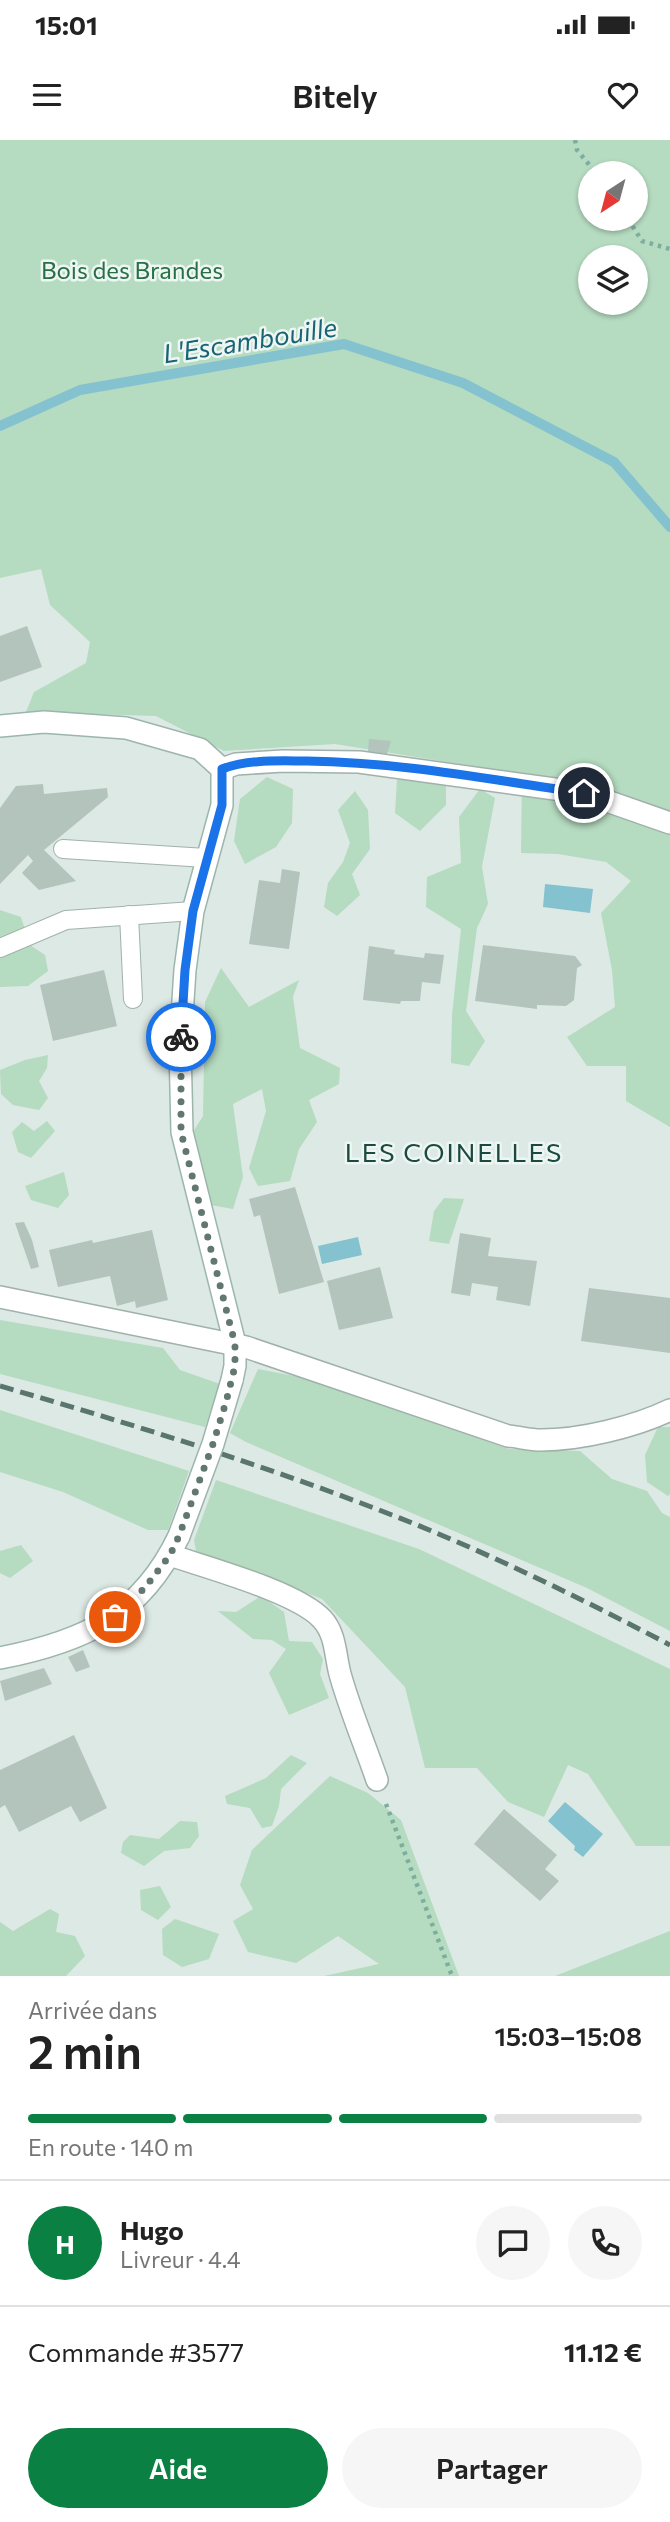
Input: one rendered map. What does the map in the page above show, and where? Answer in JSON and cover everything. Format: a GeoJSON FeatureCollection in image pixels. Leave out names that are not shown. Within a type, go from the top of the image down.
{"type":"FeatureCollection","features":[{"type":"Feature","properties":{"kind":"street"},"geometry":{"type":"LineString","coordinates":[[0,726],[44,722],[126,728],[200,749],[222,769],[222,805],[193,911],[185,970],[180,1046],[181,1132],[235,1344],[232,1380],[213,1444],[170,1555],[134,1600],[115,1617],[89,1633],[56,1646],[0,1658]]}},
{"type":"Feature","properties":{"kind":"street"},"geometry":{"type":"LineString","coordinates":[[222,769],[236,764],[283,761],[359,762],[584,793],[670,824]]}},
{"type":"Feature","properties":{"kind":"street"},"geometry":{"type":"LineString","coordinates":[[0,1297],[218,1343],[235,1344],[508,1436],[539,1440],[569,1438],[628,1426],[670,1410]]}},
{"type":"Feature","properties":{"kind":"street"},"geometry":{"type":"LineString","coordinates":[[170,1555],[288,1596],[310,1607],[324,1620],[333,1637],[340,1674],[377,1780]]}},
{"type":"Feature","properties":{"kind":"lane"},"geometry":{"type":"LineString","coordinates":[[63,849],[206,858]]}},
{"type":"Feature","properties":{"kind":"lane"},"geometry":{"type":"LineString","coordinates":[[0,948],[66,920],[193,911]]}},
{"type":"Feature","properties":{"kind":"lane"},"geometry":{"type":"LineString","coordinates":[[129,915],[133,999]]}},
{"type":"Feature","properties":{"kind":"path"},"geometry":{"type":"LineString","coordinates":[[575,140],[578,150],[587,161]]}},
{"type":"Feature","properties":{"kind":"path"},"geometry":{"type":"LineString","coordinates":[[636,231],[642,241],[670,249]]}},
{"type":"Feature","properties":{"kind":"path"},"geometry":{"type":"LineString","coordinates":[[377,1780],[452,1976]]}},
{"type":"Feature","properties":{"kind":"green space","name":"Bois des Brandes"},"geometry":{"type":"Polygon","coordinates":[[[0,140],[670,140],[670,1127],[626,1101],[626,1066],[587,1066],[567,1037],[615,1007],[612,970],[601,913],[631,881],[606,862],[558,854],[521,853],[522,774],[335,744],[224,751],[156,716],[26,712],[34,692],[86,663],[90,642],[50,605],[41,569],[0,578],[0,140]]]}},
{"type":"Feature","properties":{"kind":"green space"},"geometry":{"type":"Polygon","coordinates":[[[424,763],[446,781],[446,805],[420,831],[395,813],[397,780],[424,763]]]}},
{"type":"Feature","properties":{"kind":"green space"},"geometry":{"type":"Polygon","coordinates":[[[267,777],[293,789],[292,823],[276,847],[245,864],[234,841],[240,799],[267,777]]]}},
{"type":"Feature","properties":{"kind":"green space"},"geometry":{"type":"Polygon","coordinates":[[[480,789],[495,798],[482,867],[488,904],[477,928],[466,1011],[485,1041],[469,1066],[451,1063],[452,1015],[461,929],[426,907],[427,877],[461,863],[459,817],[480,789]]]}},
{"type":"Feature","properties":{"kind":"green space"},"geometry":{"type":"Polygon","coordinates":[[[355,791],[368,810],[370,849],[352,874],[360,895],[337,916],[324,907],[328,883],[343,862],[350,843],[338,810],[355,791]]]}},
{"type":"Feature","properties":{"kind":"green space"},"geometry":{"type":"Polygon","coordinates":[[[0,910],[21,917],[30,945],[45,955],[48,971],[28,986],[0,987],[0,910]]]}},
{"type":"Feature","properties":{"kind":"green space"},"geometry":{"type":"Polygon","coordinates":[[[221,968],[249,1007],[299,980],[293,997],[300,1048],[340,1068],[339,1084],[309,1100],[317,1122],[299,1149],[290,1181],[258,1186],[249,1168],[266,1111],[262,1089],[233,1104],[243,1177],[233,1209],[205,1204],[191,1135],[203,1116],[205,1002],[221,968]]]}},
{"type":"Feature","properties":{"kind":"green space"},"geometry":{"type":"Polygon","coordinates":[[[48,1055],[47,1068],[39,1081],[48,1098],[39,1110],[13,1105],[1,1094],[0,1070],[48,1055]]]}},
{"type":"Feature","properties":{"kind":"green space"},"geometry":{"type":"Polygon","coordinates":[[[47,1121],[55,1131],[31,1158],[18,1152],[12,1132],[22,1122],[34,1131],[47,1121]]]}},
{"type":"Feature","properties":{"kind":"green space"},"geometry":{"type":"Polygon","coordinates":[[[64,1172],[69,1195],[58,1208],[31,1200],[25,1186],[64,1172]]]}},
{"type":"Feature","properties":{"kind":"green space"},"geometry":{"type":"Polygon","coordinates":[[[444,1198],[464,1199],[449,1244],[429,1241],[434,1211],[444,1198]]]}},
{"type":"Feature","properties":{"kind":"green space"},"geometry":{"type":"Polygon","coordinates":[[[0,1320],[163,1348],[180,1370],[220,1384],[205,1427],[0,1374],[0,1320]]]}},
{"type":"Feature","properties":{"kind":"green space"},"geometry":{"type":"Polygon","coordinates":[[[258,1369],[331,1383],[509,1449],[580,1451],[612,1479],[647,1491],[662,1513],[670,1517],[670,1631],[587,1588],[230,1433],[258,1369]]]}},
{"type":"Feature","properties":{"kind":"green space"},"geometry":{"type":"Polygon","coordinates":[[[0,1410],[189,1471],[168,1530],[148,1530],[63,1492],[0,1472],[0,1410]]]}},
{"type":"Feature","properties":{"kind":"green space"},"geometry":{"type":"Polygon","coordinates":[[[658,1427],[670,1427],[668,1496],[647,1482],[645,1455],[658,1427]]]}},
{"type":"Feature","properties":{"kind":"green space"},"geometry":{"type":"Polygon","coordinates":[[[216,1480],[419,1549],[670,1669],[670,1846],[636,1846],[588,1774],[568,1765],[544,1817],[508,1802],[477,1768],[425,1768],[405,1687],[322,1599],[196,1551],[194,1540],[216,1480]]]}},
{"type":"Feature","properties":{"kind":"green space"},"geometry":{"type":"Polygon","coordinates":[[[21,1545],[33,1561],[10,1578],[0,1573],[0,1551],[21,1545]]]}},
{"type":"Feature","properties":{"kind":"green space"},"geometry":{"type":"Polygon","coordinates":[[[261,1596],[284,1612],[289,1641],[312,1642],[323,1659],[320,1674],[329,1698],[289,1715],[269,1673],[286,1649],[272,1640],[253,1639],[218,1611],[236,1612],[261,1596]]]}},
{"type":"Feature","properties":{"kind":"green space"},"geometry":{"type":"Polygon","coordinates":[[[291,1755],[307,1763],[281,1789],[272,1826],[262,1828],[250,1808],[227,1804],[225,1796],[266,1778],[291,1755]]]}},
{"type":"Feature","properties":{"kind":"green space"},"geometry":{"type":"Polygon","coordinates":[[[330,1776],[368,1793],[401,1820],[459,1976],[324,1976],[379,1964],[338,1936],[296,1963],[248,1952],[233,1921],[253,1909],[240,1885],[252,1850],[330,1776]]]}},
{"type":"Feature","properties":{"kind":"green space"},"geometry":{"type":"Polygon","coordinates":[[[180,1821],[197,1822],[199,1836],[190,1848],[164,1851],[144,1866],[121,1853],[123,1842],[130,1835],[159,1839],[180,1821]]]}},
{"type":"Feature","properties":{"kind":"green space"},"geometry":{"type":"Polygon","coordinates":[[[160,1886],[171,1907],[158,1920],[141,1910],[140,1890],[160,1886]]]}},
{"type":"Feature","properties":{"kind":"green space"},"geometry":{"type":"Polygon","coordinates":[[[50,1909],[59,1914],[56,1932],[75,1936],[85,1956],[66,1976],[0,1976],[0,1922],[13,1931],[50,1909]]]}},
{"type":"Feature","properties":{"kind":"green space"},"geometry":{"type":"Polygon","coordinates":[[[175,1919],[219,1934],[209,1959],[182,1967],[163,1955],[162,1929],[175,1919]]]}},
{"type":"Feature","properties":{"kind":"green space"},"geometry":{"type":"Polygon","coordinates":[[[670,1931],[670,1976],[555,1976],[670,1931]]]}},
{"type":"Feature","properties":{"kind":"water"},"geometry":{"type":"Polygon","coordinates":[[[545,884],[593,889],[590,913],[543,907],[545,884]]]}},
{"type":"Feature","properties":{"kind":"water"},"geometry":{"type":"Polygon","coordinates":[[[358,1237],[362,1255],[322,1264],[318,1246],[358,1237]]]}},
{"type":"Feature","properties":{"kind":"water"},"geometry":{"type":"Polygon","coordinates":[[[565,1802],[603,1834],[583,1857],[548,1821],[565,1802]]]}},
{"type":"Feature","properties":{"kind":"building"},"geometry":{"type":"Polygon","coordinates":[[[27,626],[42,667],[0,682],[0,636],[27,626]]]}},
{"type":"Feature","properties":{"kind":"building"},"geometry":{"type":"Polygon","coordinates":[[[369,739],[391,741],[387,754],[368,752],[369,739]]]}},
{"type":"Feature","properties":{"kind":"building"},"geometry":{"type":"Polygon","coordinates":[[[43,784],[44,794],[107,788],[108,797],[44,850],[76,881],[39,890],[22,873],[33,861],[28,855],[0,884],[0,808],[16,786],[43,784]]]}},
{"type":"Feature","properties":{"kind":"building"},"geometry":{"type":"Polygon","coordinates":[[[282,869],[300,872],[289,949],[249,944],[259,880],[280,883],[282,869]]]}},
{"type":"Feature","properties":{"kind":"building"},"geometry":{"type":"Polygon","coordinates":[[[483,945],[575,956],[582,965],[577,968],[574,1000],[566,1006],[537,1005],[537,1009],[475,1001],[483,945]]]}},
{"type":"Feature","properties":{"kind":"building"},"geometry":{"type":"Polygon","coordinates":[[[369,946],[395,950],[394,954],[424,958],[425,953],[444,955],[440,984],[422,982],[420,1001],[401,1001],[400,1004],[363,1000],[369,946]]]}},
{"type":"Feature","properties":{"kind":"building"},"geometry":{"type":"Polygon","coordinates":[[[104,970],[117,1026],[53,1041],[40,985],[104,970]]]}},
{"type":"Feature","properties":{"kind":"building"},"geometry":{"type":"Polygon","coordinates":[[[295,1187],[324,1282],[279,1294],[260,1215],[254,1217],[249,1199],[295,1187]]]}},
{"type":"Feature","properties":{"kind":"building"},"geometry":{"type":"Polygon","coordinates":[[[24,1222],[39,1267],[31,1269],[15,1223],[24,1222]]]}},
{"type":"Feature","properties":{"kind":"building"},"geometry":{"type":"Polygon","coordinates":[[[152,1230],[168,1300],[136,1308],[135,1301],[117,1306],[110,1276],[58,1287],[49,1250],[152,1230]]]}},
{"type":"Feature","properties":{"kind":"building"},"geometry":{"type":"Polygon","coordinates":[[[460,1233],[491,1238],[488,1256],[537,1261],[530,1306],[496,1300],[498,1287],[472,1283],[470,1296],[451,1293],[460,1233]]]}},
{"type":"Feature","properties":{"kind":"building"},"geometry":{"type":"Polygon","coordinates":[[[380,1267],[393,1318],[339,1330],[327,1281],[380,1267]]]}},
{"type":"Feature","properties":{"kind":"building"},"geometry":{"type":"Polygon","coordinates":[[[589,1288],[670,1298],[670,1353],[581,1341],[589,1288]]]}},
{"type":"Feature","properties":{"kind":"building"},"geometry":{"type":"Polygon","coordinates":[[[83,1650],[90,1667],[76,1672],[68,1657],[83,1650]]]}},
{"type":"Feature","properties":{"kind":"building"},"geometry":{"type":"Polygon","coordinates":[[[44,1668],[52,1684],[5,1701],[0,1681],[44,1668]]]}},
{"type":"Feature","properties":{"kind":"building"},"geometry":{"type":"Polygon","coordinates":[[[74,1735],[107,1808],[80,1822],[71,1806],[19,1832],[5,1805],[0,1808],[0,1770],[74,1735]]]}},
{"type":"Feature","properties":{"kind":"building"},"geometry":{"type":"Polygon","coordinates":[[[504,1809],[557,1855],[545,1869],[559,1881],[540,1901],[474,1844],[504,1809]]]}},
{"type":"Feature","properties":{"kind":"waterway","name":"L'Escambouille"},"geometry":{"type":"LineString","coordinates":[[0,426],[80,390],[344,344],[463,383],[614,462],[670,527]]}},
{"type":"Feature","properties":{"kind":"railway"},"geometry":{"type":"LineString","coordinates":[[0,1386],[198,1446],[392,1515],[533,1576],[670,1645]]}},
{"type":"Feature","properties":{"kind":"way so far"},"geometry":{"type":"LineString","coordinates":[[115,1617],[134,1600],[170,1555],[213,1444],[235,1366],[235,1344],[181,1132],[181,1037]]}},
{"type":"Feature","properties":{"kind":"district","name":"LES COINELLES"},"geometry":{"type":"Point","coordinates":[454,1153]}},
{"type":"Feature","properties":{"kind":"route"},"geometry":{"type":"LineString","coordinates":[[181,1037],[185,970],[193,911],[222,805],[222,769],[236,764],[283,761],[359,762],[584,793]]}}]}
